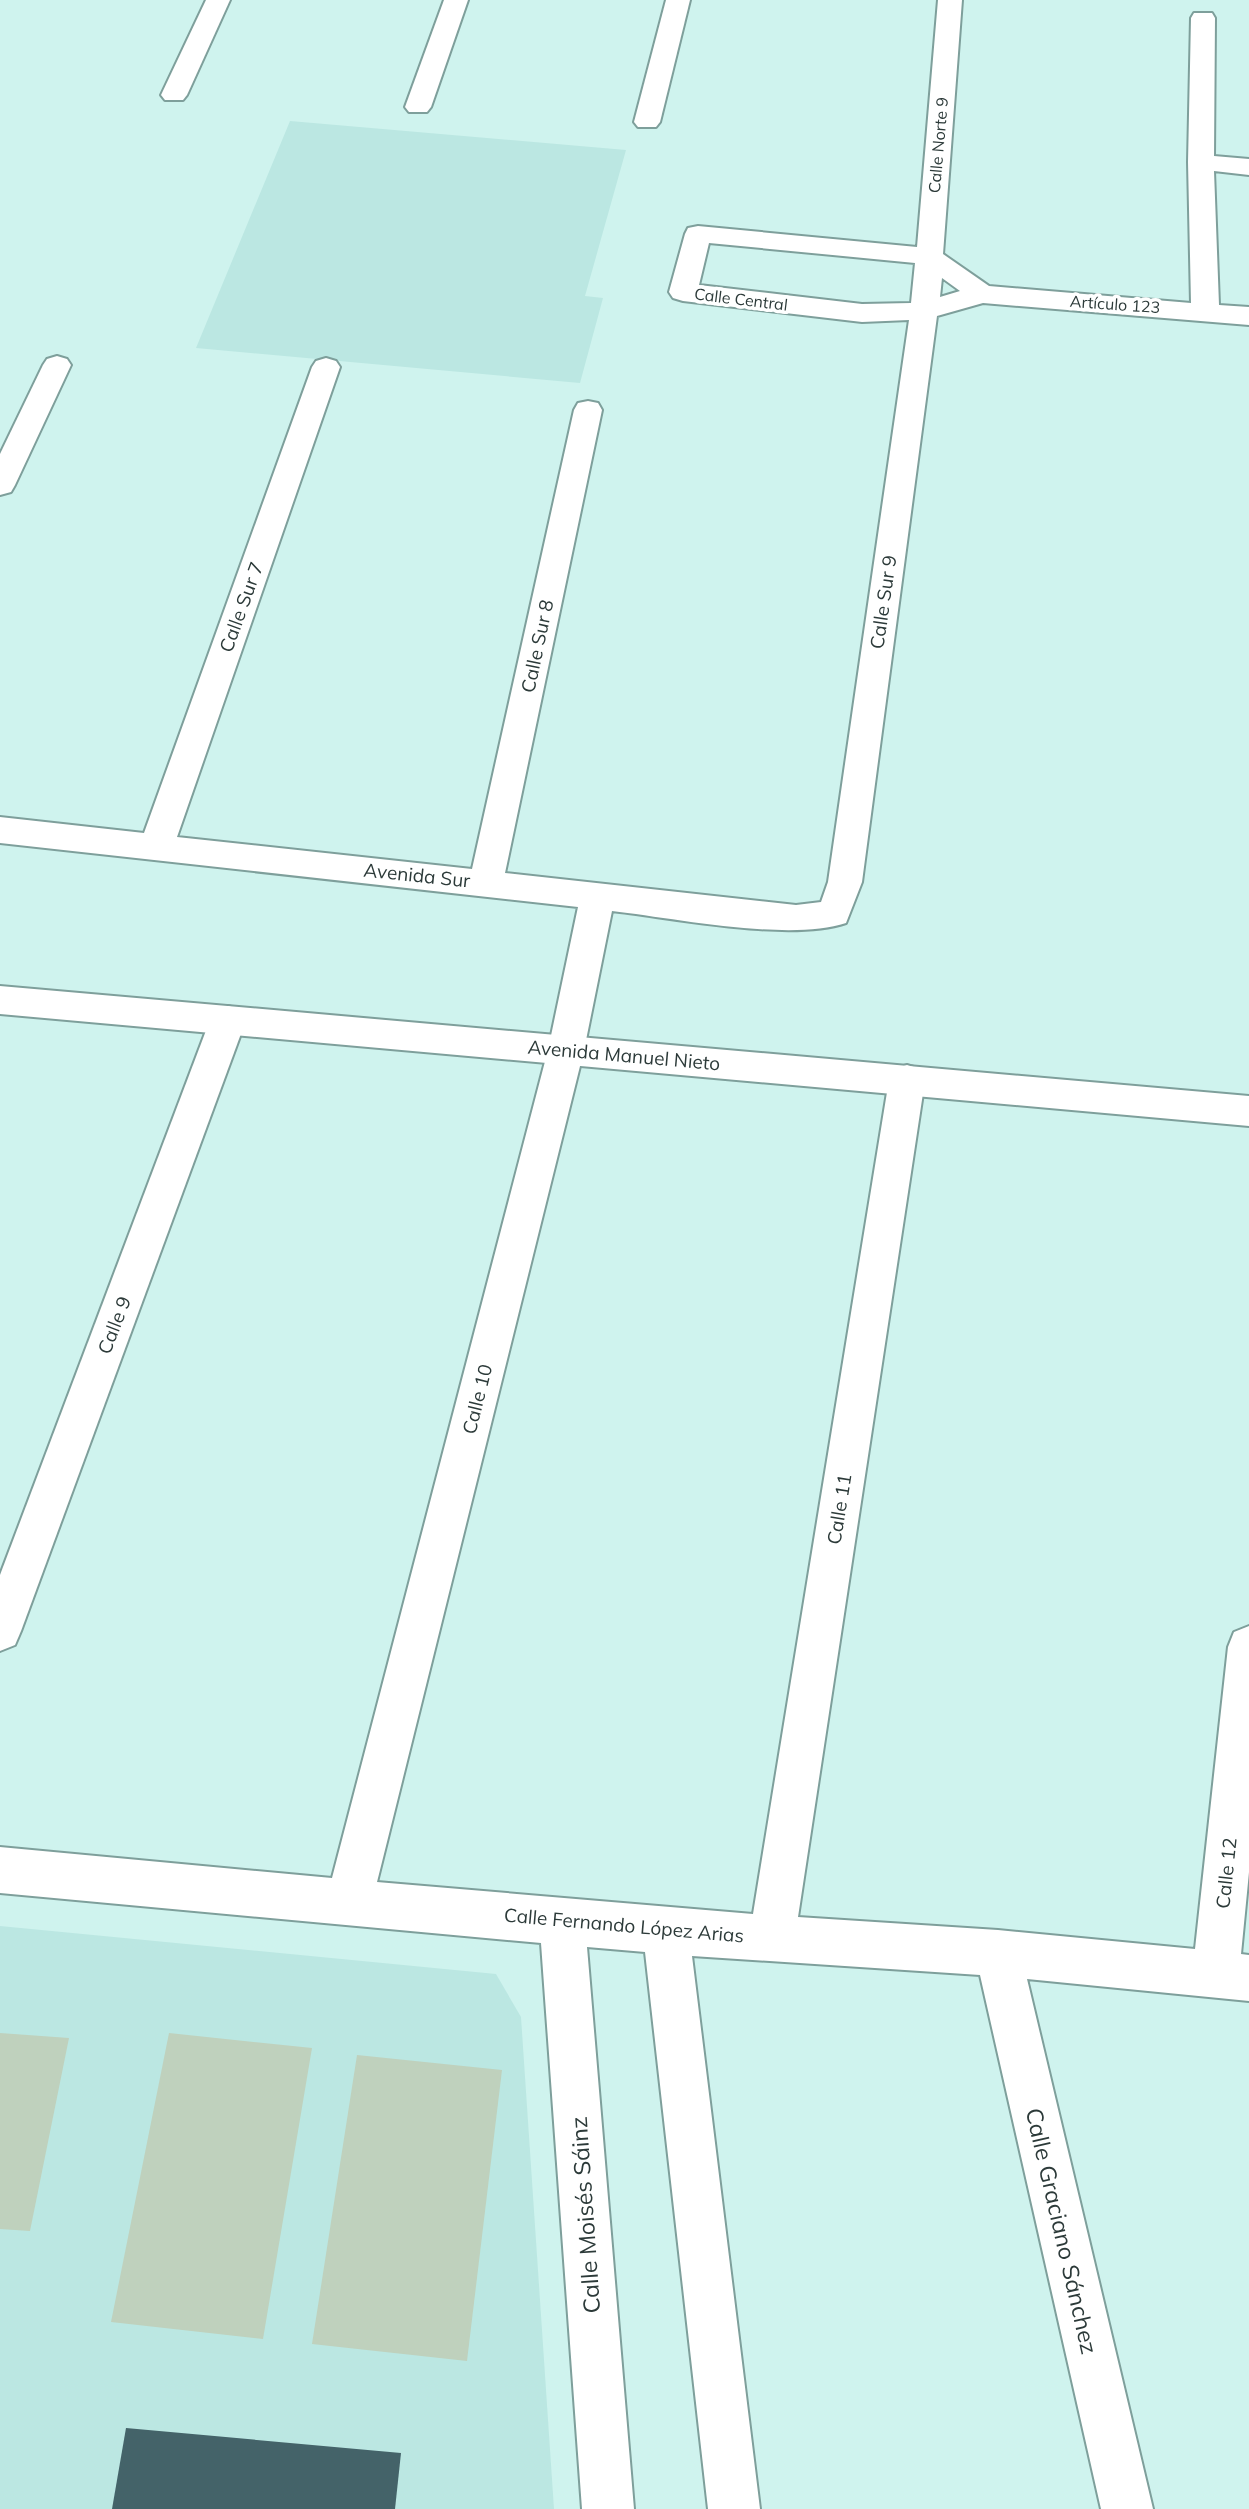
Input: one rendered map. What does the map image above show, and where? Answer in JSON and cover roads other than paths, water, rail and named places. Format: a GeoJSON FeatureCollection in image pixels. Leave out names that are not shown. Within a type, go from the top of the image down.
{"type":"FeatureCollection","features":[{"type":"Feature","properties":{"kind":"street"},"geometry":{"type":"LineString","coordinates":[[174,95],[218,0]]}},
{"type":"Feature","properties":{"kind":"street"},"geometry":{"type":"LineString","coordinates":[[418,107],[456,0]]}},
{"type":"Feature","properties":{"kind":"street"},"geometry":{"type":"LineString","coordinates":[[647,122],[678,0]]}},
{"type":"Feature","properties":{"kind":"street","name":"Calle Norte 9"},"geometry":{"type":"LineString","coordinates":[[925,300],[950,0]]}},
{"type":"Feature","properties":{"kind":"street"},"geometry":{"type":"LineString","coordinates":[[1203,18],[1201,162],[1205,312]]}},
{"type":"Feature","properties":{"kind":"street"},"geometry":{"type":"LineString","coordinates":[[1201,162],[1249,167]]}},
{"type":"Feature","properties":{"kind":"street","name":"Calle Central"},"geometry":{"type":"LineString","coordinates":[[925,300],[862,313],[683,292],[698,234],[929,256]]}},
{"type":"Feature","properties":{"kind":"street"},"geometry":{"type":"LineString","coordinates":[[929,256],[982,294]]}},
{"type":"Feature","properties":{"kind":"street","name":"Artículo 123"},"geometry":{"type":"LineString","coordinates":[[925,300],[982,294],[1249,316]]}},
{"type":"Feature","properties":{"kind":"street","name":"Calle Sur 9"},"geometry":{"type":"LineString","coordinates":[[834,914],[845,882],[925,300]]}},
{"type":"Feature","properties":{"kind":"street"},"geometry":{"type":"LineString","coordinates":[[0,485],[57,365]]}},
{"type":"Feature","properties":{"kind":"street","name":"Calle Sur 7"},"geometry":{"type":"LineString","coordinates":[[156,847],[326,367]]}},
{"type":"Feature","properties":{"kind":"street","name":"Calle Sur 8"},"geometry":{"type":"LineString","coordinates":[[486,883],[588,410]]}},
{"type":"Feature","properties":{"kind":"street","name":"Avenida Sur"},"geometry":{"type":"LineString","coordinates":[[0,830],[796,918],[834,914]]}},
{"type":"Feature","properties":{"kind":"street","name":"Calle 10"},"geometry":{"type":"LineString","coordinates":[[348,1901],[566,1050],[598,894]]}},
{"type":"Feature","properties":{"kind":"street","name":"Avenida Manuel Nieto"},"geometry":{"type":"LineString","coordinates":[[0,1000],[1249,1111]]}},
{"type":"Feature","properties":{"kind":"street","name":"Calle 9"},"geometry":{"type":"LineString","coordinates":[[0,1630],[228,1020]]}},
{"type":"Feature","properties":{"kind":"street","name":"Calle 11"},"geometry":{"type":"LineString","coordinates":[[772,1937],[907,1080]]}},
{"type":"Feature","properties":{"kind":"street","name":"Calle 12"},"geometry":{"type":"LineString","coordinates":[[1232,1976],[1249,1647]]}},
{"type":"Feature","properties":{"kind":"street","name":"Calle Fernando López Arias"},"geometry":{"type":"LineString","coordinates":[[0,1870],[666,1931],[998,1953],[1232,1976]]}},
{"type":"Feature","properties":{"kind":"street","name":"Calle Moisés Sáinz"},"geometry":{"type":"LineString","coordinates":[[562,1921],[608,2509]]}},
{"type":"Feature","properties":{"kind":"street"},"geometry":{"type":"LineString","coordinates":[[666,1931],[734,2509]]}},
{"type":"Feature","properties":{"kind":"street","name":"Calle Graciano Sánchez"},"geometry":{"type":"LineString","coordinates":[[998,1953],[1127,2509]]}}]}
